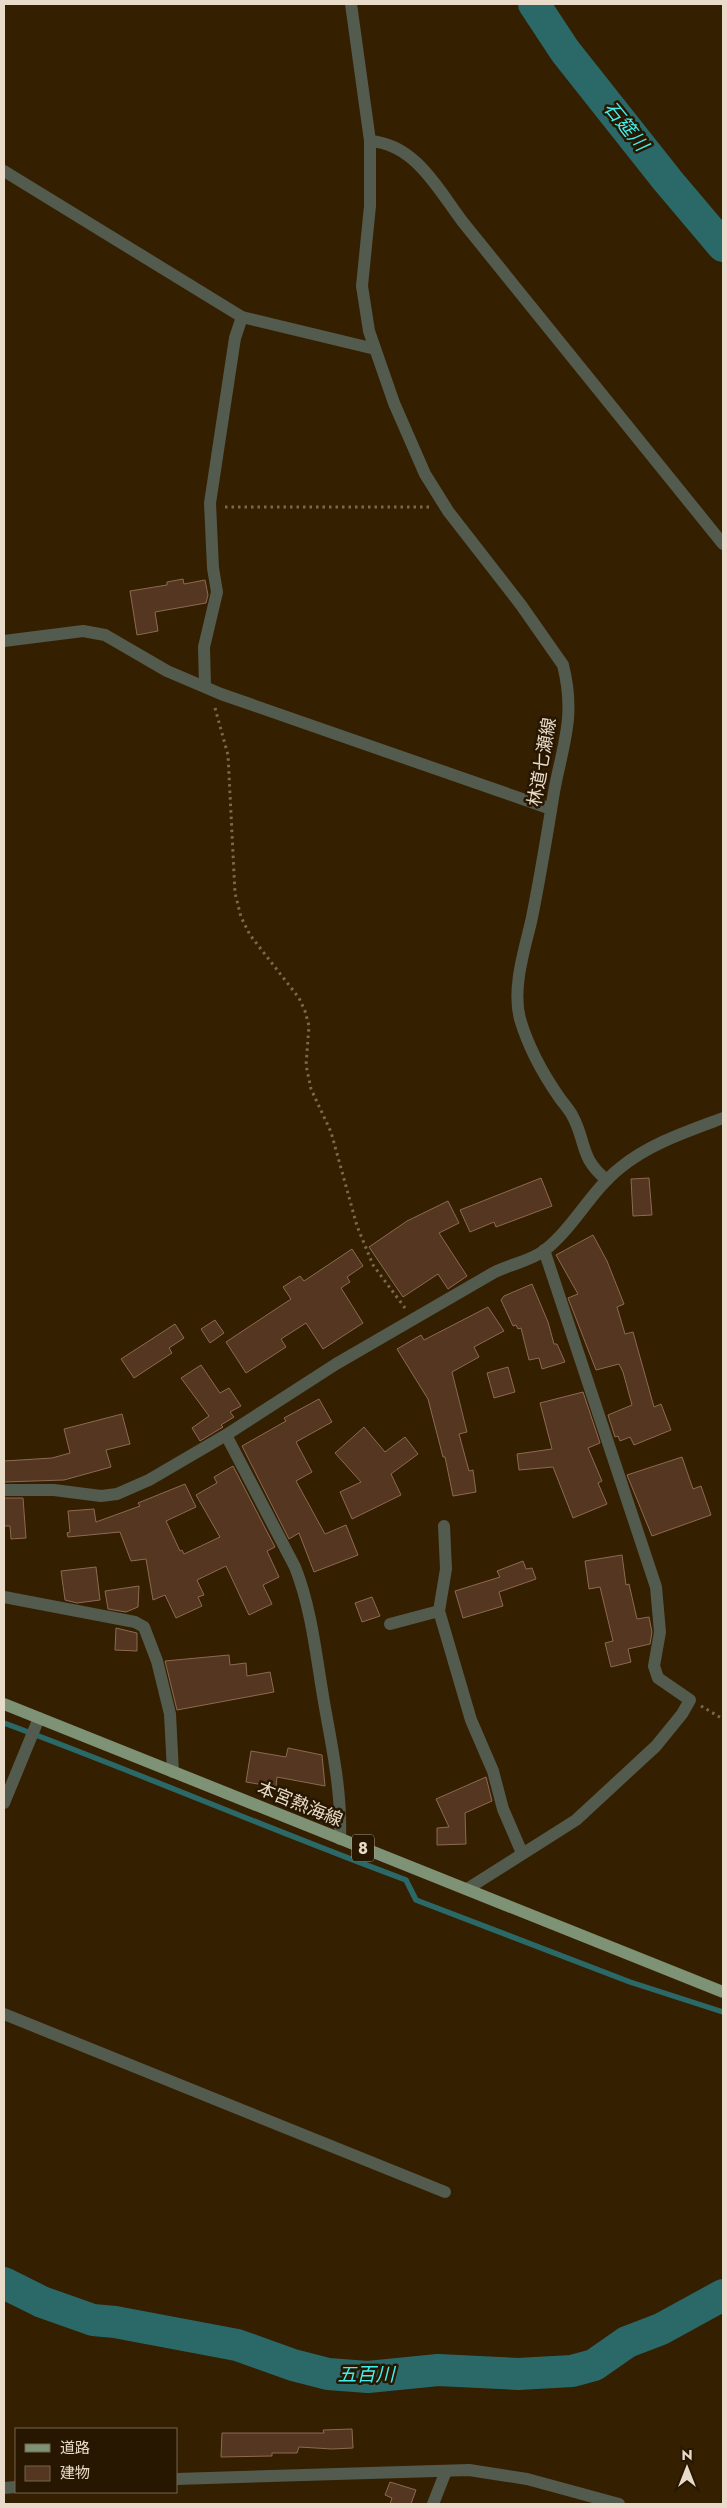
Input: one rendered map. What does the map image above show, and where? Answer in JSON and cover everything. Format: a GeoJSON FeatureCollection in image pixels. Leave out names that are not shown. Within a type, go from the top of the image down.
{"type":"FeatureCollection","features":[{"type":"Feature","properties":{"kind":"main road","name":"本宮熱海線"},"geometry":{"type":"LineString","coordinates":[[4,1704],[723,1992]]}},
{"type":"Feature","properties":{"kind":"street","name":"林道七瀬線"},"geometry":{"type":"LineString","coordinates":[[351,4],[370,141],[370,214],[362,286],[366,318],[375,349],[411,444],[425,474],[444,504],[521,605],[563,665],[570,708],[566,746],[551,809],[540,881],[523,956],[519,991],[520,1018],[544,1073],[572,1115],[590,1163],[607,1180]]}},
{"type":"Feature","properties":{"kind":"street"},"geometry":{"type":"LineString","coordinates":[[370,141],[385,143],[400,150],[426,172],[462,221],[723,544]]}},
{"type":"Feature","properties":{"kind":"street"},"geometry":{"type":"LineString","coordinates":[[4,171],[242,317],[375,349]]}},
{"type":"Feature","properties":{"kind":"street"},"geometry":{"type":"LineString","coordinates":[[210,688],[204,647],[217,592],[213,568],[210,503],[235,338],[242,317]]}},
{"type":"Feature","properties":{"kind":"street"},"geometry":{"type":"LineString","coordinates":[[4,641],[83,630],[96,633],[117,641],[167,671],[210,688],[551,809]]}},
{"type":"Feature","properties":{"kind":"street"},"geometry":{"type":"LineString","coordinates":[[4,1490],[54,1490],[101,1496],[117,1494],[149,1480],[226,1435],[336,1364],[412,1319],[493,1273],[513,1263],[531,1259],[555,1241],[607,1180],[630,1160],[650,1149],[723,1118]]}},
{"type":"Feature","properties":{"kind":"street"},"geometry":{"type":"LineString","coordinates":[[466,1889],[554,1835],[596,1802],[624,1773],[656,1746],[682,1714],[690,1700],[658,1678],[654,1666],[660,1632],[656,1587],[544,1250]]}},
{"type":"Feature","properties":{"kind":"street"},"geometry":{"type":"LineString","coordinates":[[226,1435],[295,1567],[304,1589],[336,1768],[341,1808],[340,1839]]}},
{"type":"Feature","properties":{"kind":"street"},"geometry":{"type":"LineString","coordinates":[[444,1526],[446,1570],[439,1611],[470,1720],[493,1771],[503,1809],[522,1853]]}},
{"type":"Feature","properties":{"kind":"street"},"geometry":{"type":"LineString","coordinates":[[4,1597],[135,1622],[144,1628],[157,1662],[170,1714],[173,1772]]}},
{"type":"Feature","properties":{"kind":"street"},"geometry":{"type":"LineString","coordinates":[[390,1624],[439,1611]]}},
{"type":"Feature","properties":{"kind":"street"},"geometry":{"type":"LineString","coordinates":[[4,1803],[39,1718]]}},
{"type":"Feature","properties":{"kind":"street"},"geometry":{"type":"LineString","coordinates":[[4,2014],[445,2192]]}},
{"type":"Feature","properties":{"kind":"street"},"geometry":{"type":"LineString","coordinates":[[433,2504],[446,2470]]}},
{"type":"Feature","properties":{"kind":"street"},"geometry":{"type":"LineString","coordinates":[[178,2479],[469,2470],[527,2479],[618,2504]]}},
{"type":"Feature","properties":{"kind":"path"},"geometry":{"type":"LineString","coordinates":[[210,503],[222,507],[433,507],[444,504]]}},
{"type":"Feature","properties":{"kind":"path"},"geometry":{"type":"LineString","coordinates":[[210,688],[228,755],[235,893],[242,916],[250,935],[305,1010],[309,1026],[306,1065],[310,1089],[330,1132],[357,1226],[374,1265],[412,1319]]}},
{"type":"Feature","properties":{"kind":"path"},"geometry":{"type":"LineString","coordinates":[[690,1700],[723,1719]]}},
{"type":"Feature","properties":{"kind":"building"},"geometry":{"type":"Polygon","coordinates":[[[183,579],[184,584],[205,580],[208,595],[206,603],[155,612],[158,631],[137,635],[130,591],[167,585],[167,582],[183,579]]]}},
{"type":"Feature","properties":{"kind":"building"},"geometry":{"type":"Polygon","coordinates":[[[541,1178],[552,1206],[496,1227],[494,1222],[470,1232],[460,1210],[541,1178]]]}},
{"type":"Feature","properties":{"kind":"building"},"geometry":{"type":"Polygon","coordinates":[[[649,1178],[652,1215],[633,1216],[631,1179],[649,1178]]]}},
{"type":"Feature","properties":{"kind":"building"},"geometry":{"type":"Polygon","coordinates":[[[448,1201],[459,1223],[439,1233],[467,1276],[448,1289],[438,1274],[403,1297],[369,1247],[407,1221],[448,1201]]]}},
{"type":"Feature","properties":{"kind":"building"},"geometry":{"type":"Polygon","coordinates":[[[593,1235],[607,1261],[624,1304],[617,1307],[625,1334],[633,1332],[654,1407],[661,1404],[671,1430],[634,1445],[630,1437],[620,1441],[618,1436],[615,1437],[608,1415],[632,1405],[623,1372],[619,1364],[596,1370],[568,1298],[578,1294],[556,1255],[593,1235]]]}},
{"type":"Feature","properties":{"kind":"building"},"geometry":{"type":"Polygon","coordinates":[[[352,1249],[363,1266],[347,1277],[350,1282],[341,1288],[363,1323],[323,1349],[306,1323],[281,1339],[286,1347],[246,1373],[226,1342],[291,1299],[283,1287],[300,1276],[304,1281],[352,1249]]]}},
{"type":"Feature","properties":{"kind":"building"},"geometry":{"type":"Polygon","coordinates":[[[532,1284],[548,1322],[554,1344],[557,1344],[565,1362],[542,1369],[539,1358],[529,1360],[521,1328],[518,1329],[516,1325],[513,1326],[501,1300],[504,1296],[532,1284]]]}},
{"type":"Feature","properties":{"kind":"building"},"geometry":{"type":"Polygon","coordinates":[[[488,1307],[504,1331],[474,1347],[479,1357],[452,1372],[467,1432],[459,1434],[469,1471],[473,1470],[476,1492],[453,1496],[445,1457],[443,1457],[428,1399],[397,1349],[421,1335],[424,1340],[488,1307]]]}},
{"type":"Feature","properties":{"kind":"building"},"geometry":{"type":"Polygon","coordinates":[[[215,1320],[224,1333],[210,1343],[201,1329],[215,1320]]]}},
{"type":"Feature","properties":{"kind":"building"},"geometry":{"type":"Polygon","coordinates":[[[175,1324],[184,1338],[169,1348],[172,1353],[134,1378],[121,1359],[175,1324]]]}},
{"type":"Feature","properties":{"kind":"building"},"geometry":{"type":"Polygon","coordinates":[[[201,1365],[220,1393],[229,1388],[241,1406],[230,1412],[234,1417],[221,1425],[223,1427],[200,1441],[192,1428],[209,1416],[181,1378],[201,1365]]]}},
{"type":"Feature","properties":{"kind":"building"},"geometry":{"type":"Polygon","coordinates":[[[508,1367],[515,1392],[494,1398],[487,1373],[508,1367]]]}},
{"type":"Feature","properties":{"kind":"building"},"geometry":{"type":"Polygon","coordinates":[[[583,1392],[600,1443],[588,1448],[602,1481],[598,1483],[607,1504],[573,1518],[553,1467],[519,1470],[517,1454],[552,1449],[540,1403],[583,1392]]]}},
{"type":"Feature","properties":{"kind":"building"},"geometry":{"type":"Polygon","coordinates":[[[319,1399],[332,1422],[296,1442],[312,1472],[296,1481],[325,1534],[346,1525],[358,1555],[314,1572],[299,1533],[289,1539],[242,1446],[286,1421],[284,1418],[319,1399]]]}},
{"type":"Feature","properties":{"kind":"building"},"geometry":{"type":"Polygon","coordinates":[[[122,1414],[130,1444],[106,1450],[111,1467],[64,1480],[4,1482],[4,1461],[52,1458],[70,1453],[64,1429],[122,1414]]]}},
{"type":"Feature","properties":{"kind":"building"},"geometry":{"type":"Polygon","coordinates":[[[364,1427],[385,1452],[405,1437],[418,1454],[391,1474],[401,1495],[352,1519],[340,1492],[361,1482],[335,1453],[364,1427]]]}},
{"type":"Feature","properties":{"kind":"building"},"geometry":{"type":"Polygon","coordinates":[[[682,1457],[693,1489],[701,1486],[711,1515],[652,1536],[627,1475],[682,1457]]]}},
{"type":"Feature","properties":{"kind":"building"},"geometry":{"type":"Polygon","coordinates":[[[233,1466],[275,1547],[267,1551],[279,1577],[263,1585],[272,1604],[249,1615],[226,1566],[197,1580],[204,1595],[198,1597],[202,1606],[176,1618],[165,1595],[153,1600],[146,1559],[131,1561],[120,1532],[68,1537],[67,1533],[70,1532],[68,1511],[94,1509],[96,1522],[140,1506],[138,1503],[185,1484],[196,1507],[166,1521],[180,1551],[182,1550],[184,1554],[220,1537],[196,1495],[217,1483],[214,1477],[233,1466]]]}},
{"type":"Feature","properties":{"kind":"building"},"geometry":{"type":"Polygon","coordinates":[[[4,1498],[23,1498],[26,1538],[11,1539],[10,1526],[4,1526],[4,1498]]]}},
{"type":"Feature","properties":{"kind":"building"},"geometry":{"type":"Polygon","coordinates":[[[622,1555],[626,1585],[629,1584],[637,1619],[649,1617],[652,1632],[650,1644],[628,1649],[631,1662],[611,1667],[605,1643],[613,1641],[600,1587],[589,1589],[585,1561],[622,1555]]]}},
{"type":"Feature","properties":{"kind":"building"},"geometry":{"type":"Polygon","coordinates":[[[523,1561],[526,1569],[532,1568],[536,1579],[499,1592],[503,1606],[463,1618],[455,1591],[500,1577],[497,1571],[523,1561]]]}},
{"type":"Feature","properties":{"kind":"building"},"geometry":{"type":"Polygon","coordinates":[[[96,1567],[100,1600],[77,1603],[65,1600],[61,1571],[96,1567]]]}},
{"type":"Feature","properties":{"kind":"building"},"geometry":{"type":"Polygon","coordinates":[[[139,1586],[138,1607],[126,1612],[108,1609],[105,1591],[139,1586]]]}},
{"type":"Feature","properties":{"kind":"building"},"geometry":{"type":"Polygon","coordinates":[[[372,1597],[380,1616],[362,1622],[355,1603],[372,1597]]]}},
{"type":"Feature","properties":{"kind":"building"},"geometry":{"type":"Polygon","coordinates":[[[116,1628],[137,1633],[137,1651],[115,1650],[116,1628]]]}},
{"type":"Feature","properties":{"kind":"building"},"geometry":{"type":"Polygon","coordinates":[[[229,1655],[230,1665],[246,1663],[247,1676],[270,1672],[274,1692],[177,1710],[165,1661],[229,1655]]]}},
{"type":"Feature","properties":{"kind":"building"},"geometry":{"type":"Polygon","coordinates":[[[288,1748],[322,1755],[325,1786],[277,1777],[276,1787],[246,1782],[251,1751],[286,1757],[288,1748]]]}},
{"type":"Feature","properties":{"kind":"building"},"geometry":{"type":"Polygon","coordinates":[[[486,1777],[492,1801],[465,1813],[466,1844],[437,1845],[437,1828],[449,1827],[436,1799],[486,1777]]]}},
{"type":"Feature","properties":{"kind":"building"},"geometry":{"type":"Polygon","coordinates":[[[352,2429],[353,2448],[299,2447],[297,2453],[272,2453],[272,2456],[221,2457],[222,2433],[324,2433],[323,2430],[352,2429]]]}},
{"type":"Feature","properties":{"kind":"building"},"geometry":{"type":"Polygon","coordinates":[[[390,2482],[416,2490],[411,2504],[390,2504],[392,2498],[385,2495],[390,2482]]]}},
{"type":"Feature","properties":{"kind":"waterway","name":"石筵川"},"geometry":{"type":"LineString","coordinates":[[534,4],[565,51],[668,181],[723,246]]}},
{"type":"Feature","properties":{"kind":"waterway"},"geometry":{"type":"LineString","coordinates":[[4,1723],[406,1880],[416,1900],[630,1982],[723,2012]]}},
{"type":"Feature","properties":{"kind":"waterway","name":"五百川"},"geometry":{"type":"LineString","coordinates":[[4,2283],[42,2302],[93,2320],[115,2322],[237,2345],[293,2365],[328,2374],[368,2377],[438,2370],[518,2374],[572,2371],[594,2365],[627,2342],[661,2329],[723,2295]]}}]}
